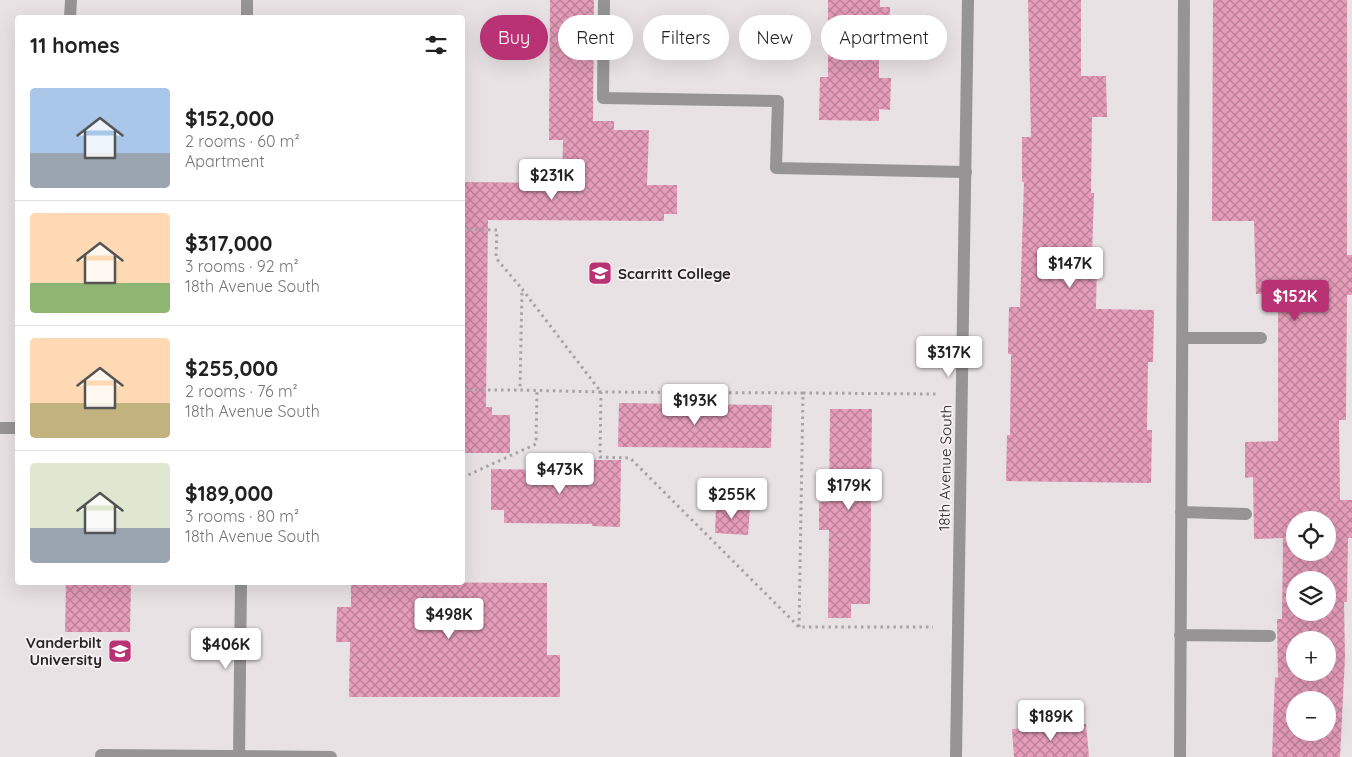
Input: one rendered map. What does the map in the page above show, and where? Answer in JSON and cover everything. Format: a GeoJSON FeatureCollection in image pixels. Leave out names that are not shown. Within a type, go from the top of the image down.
{"type":"FeatureCollection","features":[{"type":"Feature","properties":{"kind":"street"},"geometry":{"type":"LineString","coordinates":[[70,15],[71,0]]}},
{"type":"Feature","properties":{"kind":"street"},"geometry":{"type":"LineString","coordinates":[[247,0],[247,15]]}},
{"type":"Feature","properties":{"kind":"street"},"geometry":{"type":"LineString","coordinates":[[604,0],[603,98],[778,101],[776,168],[966,172]]}},
{"type":"Feature","properties":{"kind":"street","name":"18th Avenue South"},"geometry":{"type":"LineString","coordinates":[[956,757],[968,0]]}},
{"type":"Feature","properties":{"kind":"street"},"geometry":{"type":"LineString","coordinates":[[1180,757],[1184,0]]}},
{"type":"Feature","properties":{"kind":"street"},"geometry":{"type":"LineString","coordinates":[[1182,338],[1261,338]]}},
{"type":"Feature","properties":{"kind":"street"},"geometry":{"type":"LineString","coordinates":[[0,428],[15,428]]}},
{"type":"Feature","properties":{"kind":"street"},"geometry":{"type":"LineString","coordinates":[[1181,512],[1246,514]]}},
{"type":"Feature","properties":{"kind":"street"},"geometry":{"type":"LineString","coordinates":[[239,756],[241,585]]}},
{"type":"Feature","properties":{"kind":"street"},"geometry":{"type":"LineString","coordinates":[[1180,635],[1270,636]]}},
{"type":"Feature","properties":{"kind":"street"},"geometry":{"type":"LineString","coordinates":[[101,755],[332,757]]}},
{"type":"Feature","properties":{"kind":"path"},"geometry":{"type":"LineString","coordinates":[[465,229],[497,230],[496,258],[522,289],[600,392],[600,457],[630,458],[799,626],[933,627]]}},
{"type":"Feature","properties":{"kind":"path"},"geometry":{"type":"LineString","coordinates":[[520,390],[522,289]]}},
{"type":"Feature","properties":{"kind":"path"},"geometry":{"type":"LineString","coordinates":[[465,390],[936,394]]}},
{"type":"Feature","properties":{"kind":"path"},"geometry":{"type":"LineString","coordinates":[[465,475],[536,444],[537,390]]}},
{"type":"Feature","properties":{"kind":"path"},"geometry":{"type":"LineString","coordinates":[[799,626],[803,394]]}},
{"type":"Feature","properties":{"kind":"building"},"geometry":{"type":"Polygon","coordinates":[[[550,0],[594,0],[594,15],[558,15],[558,60],[594,60],[593,121],[614,121],[614,130],[649,130],[647,185],[677,185],[677,214],[664,214],[664,221],[488,220],[486,407],[492,407],[492,415],[510,415],[510,453],[465,453],[465,182],[562,183],[563,140],[549,140],[550,0]]]}},
{"type":"Feature","properties":{"kind":"building"},"geometry":{"type":"Polygon","coordinates":[[[828,0],[880,0],[880,7],[890,7],[890,15],[828,15],[828,0]]]}},
{"type":"Feature","properties":{"kind":"building"},"geometry":{"type":"Polygon","coordinates":[[[1028,0],[1081,0],[1081,76],[1106,76],[1107,117],[1092,117],[1091,193],[1094,193],[1092,255],[1097,255],[1096,309],[1154,310],[1153,362],[1148,362],[1147,430],[1152,430],[1151,483],[1006,481],[1007,435],[1010,435],[1011,354],[1008,354],[1009,307],[1020,307],[1024,182],[1022,182],[1022,137],[1031,137],[1028,0]]]}},
{"type":"Feature","properties":{"kind":"building"},"geometry":{"type":"Polygon","coordinates":[[[1213,0],[1347,0],[1347,255],[1352,255],[1352,295],[1347,295],[1346,420],[1339,420],[1340,500],[1352,500],[1352,538],[1348,538],[1347,602],[1344,602],[1345,657],[1340,757],[1272,757],[1275,677],[1278,678],[1277,619],[1282,619],[1283,538],[1254,539],[1253,477],[1245,478],[1245,442],[1278,441],[1278,293],[1256,294],[1254,221],[1212,221],[1213,0]]]}},
{"type":"Feature","properties":{"kind":"building"},"geometry":{"type":"Polygon","coordinates":[[[828,60],[879,60],[879,78],[891,78],[890,110],[879,109],[879,121],[819,120],[820,77],[828,77],[828,60]]]}},
{"type":"Feature","properties":{"kind":"building"},"geometry":{"type":"Polygon","coordinates":[[[619,403],[772,405],[771,448],[618,447],[619,403]]]}},
{"type":"Feature","properties":{"kind":"building"},"geometry":{"type":"Polygon","coordinates":[[[830,409],[872,409],[870,604],[851,604],[851,618],[828,618],[829,530],[819,530],[819,502],[829,502],[830,409]]]}},
{"type":"Feature","properties":{"kind":"building"},"geometry":{"type":"Polygon","coordinates":[[[592,460],[621,460],[620,527],[592,526],[592,524],[504,523],[504,510],[491,510],[491,469],[592,471],[592,460]]]}},
{"type":"Feature","properties":{"kind":"building"},"geometry":{"type":"Polygon","coordinates":[[[716,506],[750,508],[748,535],[715,533],[716,506]]]}},
{"type":"Feature","properties":{"kind":"building"},"geometry":{"type":"Polygon","coordinates":[[[547,583],[547,655],[560,655],[560,697],[349,697],[350,642],[336,642],[337,607],[351,607],[351,585],[547,583]]]}},
{"type":"Feature","properties":{"kind":"building"},"geometry":{"type":"Polygon","coordinates":[[[66,585],[131,585],[130,632],[65,632],[66,585]]]}},
{"type":"Feature","properties":{"kind":"building"},"geometry":{"type":"Polygon","coordinates":[[[1086,724],[1089,757],[1014,757],[1012,729],[1086,724]]]}},
{"type":"Feature","properties":{"kind":"place","name":"Scarritt College"},"geometry":{"type":"Point","coordinates":[600,273]}},
{"type":"Feature","properties":{"kind":"place","name":"Vanderbilt University"},"geometry":{"type":"Point","coordinates":[120,651]}}]}
